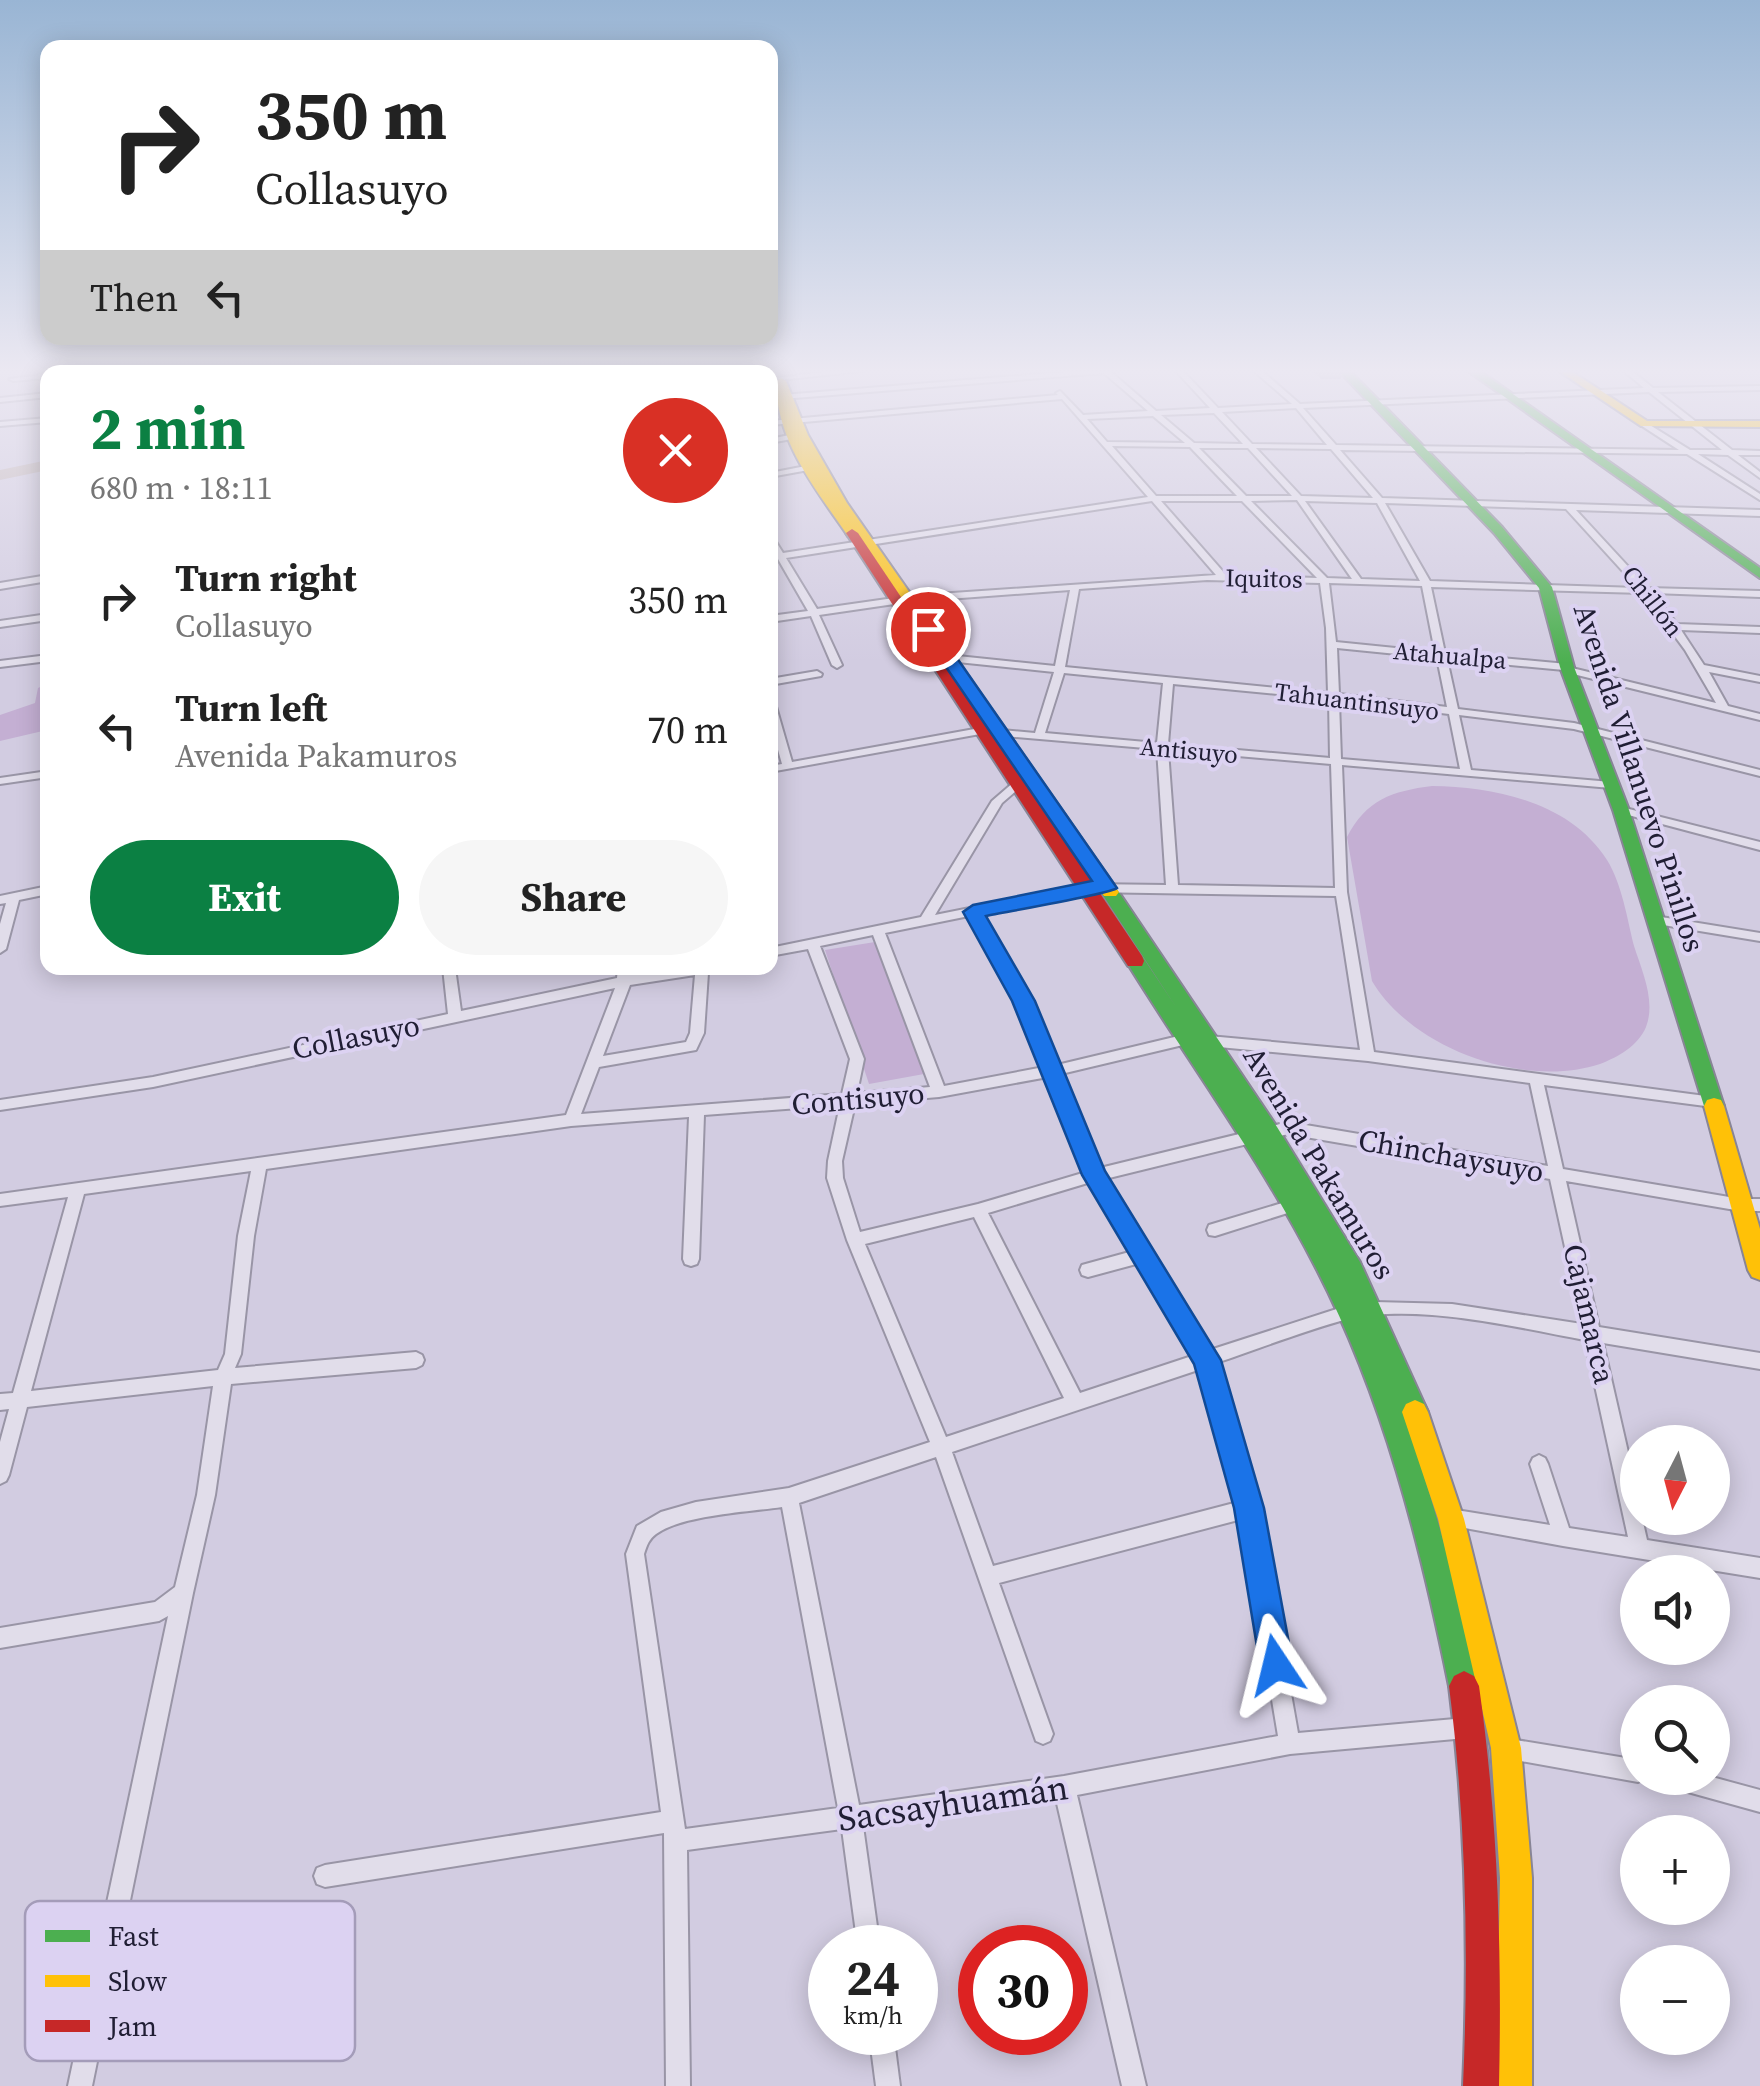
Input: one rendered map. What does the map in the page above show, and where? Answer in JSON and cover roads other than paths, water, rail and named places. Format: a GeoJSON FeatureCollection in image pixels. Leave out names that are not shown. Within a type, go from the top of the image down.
{"type":"FeatureCollection","features":[{"type":"Feature","properties":{"kind":"main road","name":"Avenida Pakamuros"},"geometry":{"type":"LineString","coordinates":[[811,468],[1097,888],[1187,1038],[1260,1135],[1292,1206],[1349,1312],[1426,1514],[1472,1735],[1486,1871],[1482,2086]]}},
{"type":"Feature","properties":{"kind":"main road","name":"Avenida Pakamuros"},"geometry":{"type":"LineString","coordinates":[[819,468],[863,543]]}},
{"type":"Feature","properties":{"kind":"main road","name":"Avenida Villanuevo Pinillos"},"geometry":{"type":"LineString","coordinates":[[1436,468],[1498,530],[1546,587],[1568,668],[1593,730],[1750,1205],[1760,1270]]}},
{"type":"Feature","properties":{"kind":"main road"},"geometry":{"type":"LineString","coordinates":[[1610,468],[1760,574]]}},
{"type":"Feature","properties":{"kind":"main road","name":"Avenida Pakamuros"},"geometry":{"type":"LineString","coordinates":[[902,600],[948,658],[1018,784],[1209,1041],[1260,1135],[1371,1308],[1412,1402],[1451,1518],[1506,1748],[1516,1878],[1514,2086]]}},
{"type":"Feature","properties":{"kind":"street"},"geometry":{"type":"LineString","coordinates":[[778,473],[803,468]]}},
{"type":"Feature","properties":{"kind":"street"},"geometry":{"type":"LineString","coordinates":[[1126,468],[1223,577]]}},
{"type":"Feature","properties":{"kind":"street"},"geometry":{"type":"LineString","coordinates":[[1215,468],[1324,580],[1335,697],[1341,892],[1368,1056]]}},
{"type":"Feature","properties":{"kind":"street"},"geometry":{"type":"LineString","coordinates":[[1272,468],[1299,498],[1359,582]]}},
{"type":"Feature","properties":{"kind":"street"},"geometry":{"type":"LineString","coordinates":[[1351,468],[1380,502],[1426,582],[1466,770]]}},
{"type":"Feature","properties":{"kind":"street"},"geometry":{"type":"LineString","coordinates":[[1713,468],[1760,498]]}},
{"type":"Feature","properties":{"kind":"street"},"geometry":{"type":"LineString","coordinates":[[778,557],[1151,498],[1299,498],[1760,512]]}},
{"type":"Feature","properties":{"kind":"street","name":"Chillón"},"geometry":{"type":"LineString","coordinates":[[1568,506],[1649,589],[1704,668],[1723,707]]}},
{"type":"Feature","properties":{"kind":"street"},"geometry":{"type":"LineString","coordinates":[[778,561],[814,613],[837,666]]}},
{"type":"Feature","properties":{"kind":"street","name":"Iquitos"},"geometry":{"type":"LineString","coordinates":[[778,618],[902,600],[1223,577],[1760,594]]}},
{"type":"Feature","properties":{"kind":"street"},"geometry":{"type":"LineString","coordinates":[[0,586],[40,579]]}},
{"type":"Feature","properties":{"kind":"street"},"geometry":{"type":"LineString","coordinates":[[1039,736],[1060,668],[1076,587]]}},
{"type":"Feature","properties":{"kind":"street"},"geometry":{"type":"LineString","coordinates":[[0,624],[40,618]]}},
{"type":"Feature","properties":{"kind":"street"},"geometry":{"type":"LineString","coordinates":[[1674,626],[1760,630]]}},
{"type":"Feature","properties":{"kind":"street","name":"Atahualpa"},"geometry":{"type":"LineString","coordinates":[[1332,645],[1568,668],[1760,717]]}},
{"type":"Feature","properties":{"kind":"street","name":"Tahuantinsuyo"},"geometry":{"type":"LineString","coordinates":[[948,658],[1335,697],[1593,730],[1760,773]]}},
{"type":"Feature","properties":{"kind":"street"},"geometry":{"type":"LineString","coordinates":[[0,664],[40,659]]}},
{"type":"Feature","properties":{"kind":"street"},"geometry":{"type":"LineString","coordinates":[[1704,668],[1760,678]]}},
{"type":"Feature","properties":{"kind":"street"},"geometry":{"type":"LineString","coordinates":[[778,681],[817,674]]}},
{"type":"Feature","properties":{"kind":"street"},"geometry":{"type":"LineString","coordinates":[[1168,681],[1162,748],[1172,890]]}},
{"type":"Feature","properties":{"kind":"street"},"geometry":{"type":"LineString","coordinates":[[778,731],[788,765]]}},
{"type":"Feature","properties":{"kind":"street","name":"Antisuyo"},"geometry":{"type":"LineString","coordinates":[[778,767],[989,732],[1610,785]]}},
{"type":"Feature","properties":{"kind":"street"},"geometry":{"type":"LineString","coordinates":[[0,781],[40,775]]}},
{"type":"Feature","properties":{"kind":"street"},"geometry":{"type":"LineString","coordinates":[[926,919],[998,801],[1018,784]]}},
{"type":"Feature","properties":{"kind":"street"},"geometry":{"type":"LineString","coordinates":[[1620,810],[1760,846]]}},
{"type":"Feature","properties":{"kind":"street"},"geometry":{"type":"LineString","coordinates":[[778,950],[1097,888],[1341,892]]}},
{"type":"Feature","properties":{"kind":"street"},"geometry":{"type":"LineString","coordinates":[[0,949],[7,899],[40,892]]}},
{"type":"Feature","properties":{"kind":"street"},"geometry":{"type":"LineString","coordinates":[[973,912],[1024,1001],[1094,1175],[1207,1360],[1249,1508],[1290,1744]]}},
{"type":"Feature","properties":{"kind":"street"},"geometry":{"type":"LineString","coordinates":[[1655,920],[1760,936]]}},
{"type":"Feature","properties":{"kind":"street"},"geometry":{"type":"LineString","coordinates":[[878,931],[940,1092]]}},
{"type":"Feature","properties":{"kind":"street"},"geometry":{"type":"LineString","coordinates":[[812,944],[858,1068],[834,1170],[855,1240],[942,1449],[1042,1734]]}},
{"type":"Feature","properties":{"kind":"street"},"geometry":{"type":"LineString","coordinates":[[450,975],[455,1017]]}},
{"type":"Feature","properties":{"kind":"street"},"geometry":{"type":"LineString","coordinates":[[571,1120],[624,975]]}},
{"type":"Feature","properties":{"kind":"street","name":"Collasuyo"},"geometry":{"type":"LineString","coordinates":[[0,1105],[153,1082],[455,1017],[624,975]]}},
{"type":"Feature","properties":{"kind":"street"},"geometry":{"type":"LineString","coordinates":[[595,1062],[690,1046],[698,1033],[706,975]]}},
{"type":"Feature","properties":{"kind":"street","name":"Contisuyo"},"geometry":{"type":"LineString","coordinates":[[0,1200],[571,1120],[940,1092],[1052,1071],[1187,1038],[1368,1056],[1714,1102]]}},
{"type":"Feature","properties":{"kind":"street","name":"Cajamarca"},"geometry":{"type":"LineString","coordinates":[[1536,1079],[1640,1549]]}},
{"type":"Feature","properties":{"kind":"street"},"geometry":{"type":"LineString","coordinates":[[691,1259],[697,1110]]}},
{"type":"Feature","properties":{"kind":"street","name":"Chinchaysuyo"},"geometry":{"type":"LineString","coordinates":[[855,1240],[978,1210],[1094,1175],[1288,1128],[1750,1205]]}},
{"type":"Feature","properties":{"kind":"street"},"geometry":{"type":"LineString","coordinates":[[118,1901],[206,1495],[224,1377],[233,1354],[246,1236],[259,1166]]}},
{"type":"Feature","properties":{"kind":"street"},"geometry":{"type":"LineString","coordinates":[[0,1476],[78,1188]]}},
{"type":"Feature","properties":{"kind":"street"},"geometry":{"type":"LineString","coordinates":[[1216,1230],[1292,1206]]}},
{"type":"Feature","properties":{"kind":"street"},"geometry":{"type":"LineString","coordinates":[[978,1210],[1076,1403]]}},
{"type":"Feature","properties":{"kind":"street"},"geometry":{"type":"LineString","coordinates":[[1088,1270],[1143,1255]]}},
{"type":"Feature","properties":{"kind":"street"},"geometry":{"type":"LineString","coordinates":[[678,2086],[675,1831],[634,1554],[639,1538],[652,1525],[695,1512],[789,1498],[1349,1312],[1371,1308],[1480,1315],[1760,1361]]}},
{"type":"Feature","properties":{"kind":"street"},"geometry":{"type":"LineString","coordinates":[[0,1402],[416,1360]]}},
{"type":"Feature","properties":{"kind":"street"},"geometry":{"type":"LineString","coordinates":[[1539,1464],[1563,1537]]}},
{"type":"Feature","properties":{"kind":"street"},"geometry":{"type":"LineString","coordinates":[[789,1498],[851,1819],[866,1925]]}},
{"type":"Feature","properties":{"kind":"street"},"geometry":{"type":"LineString","coordinates":[[986,1577],[1249,1508]]}},
{"type":"Feature","properties":{"kind":"street"},"geometry":{"type":"LineString","coordinates":[[1426,1514],[1760,1568]]}},
{"type":"Feature","properties":{"kind":"street"},"geometry":{"type":"LineString","coordinates":[[0,1638],[158,1612],[182,1593]]}},
{"type":"Feature","properties":{"kind":"street","name":"Sacsayhuamán"},"geometry":{"type":"LineString","coordinates":[[326,1876],[675,1831],[851,1819],[1064,1787],[1290,1744],[1472,1735],[1506,1748],[1620,1768]]}},
{"type":"Feature","properties":{"kind":"street"},"geometry":{"type":"LineString","coordinates":[[1064,1787],[1134,2086]]}},
{"type":"Feature","properties":{"kind":"street"},"geometry":{"type":"LineString","coordinates":[[1730,1793],[1760,1801]]}},
{"type":"Feature","properties":{"kind":"street"},"geometry":{"type":"LineString","coordinates":[[884,2055],[888,2086]]}},
{"type":"Feature","properties":{"kind":"street"},"geometry":{"type":"LineString","coordinates":[[80,2086],[85,2061]]}},
{"type":"Feature","properties":{"kind":"waterway"},"geometry":{"type":"LineString","coordinates":[[0,475],[32,468]]}}]}
